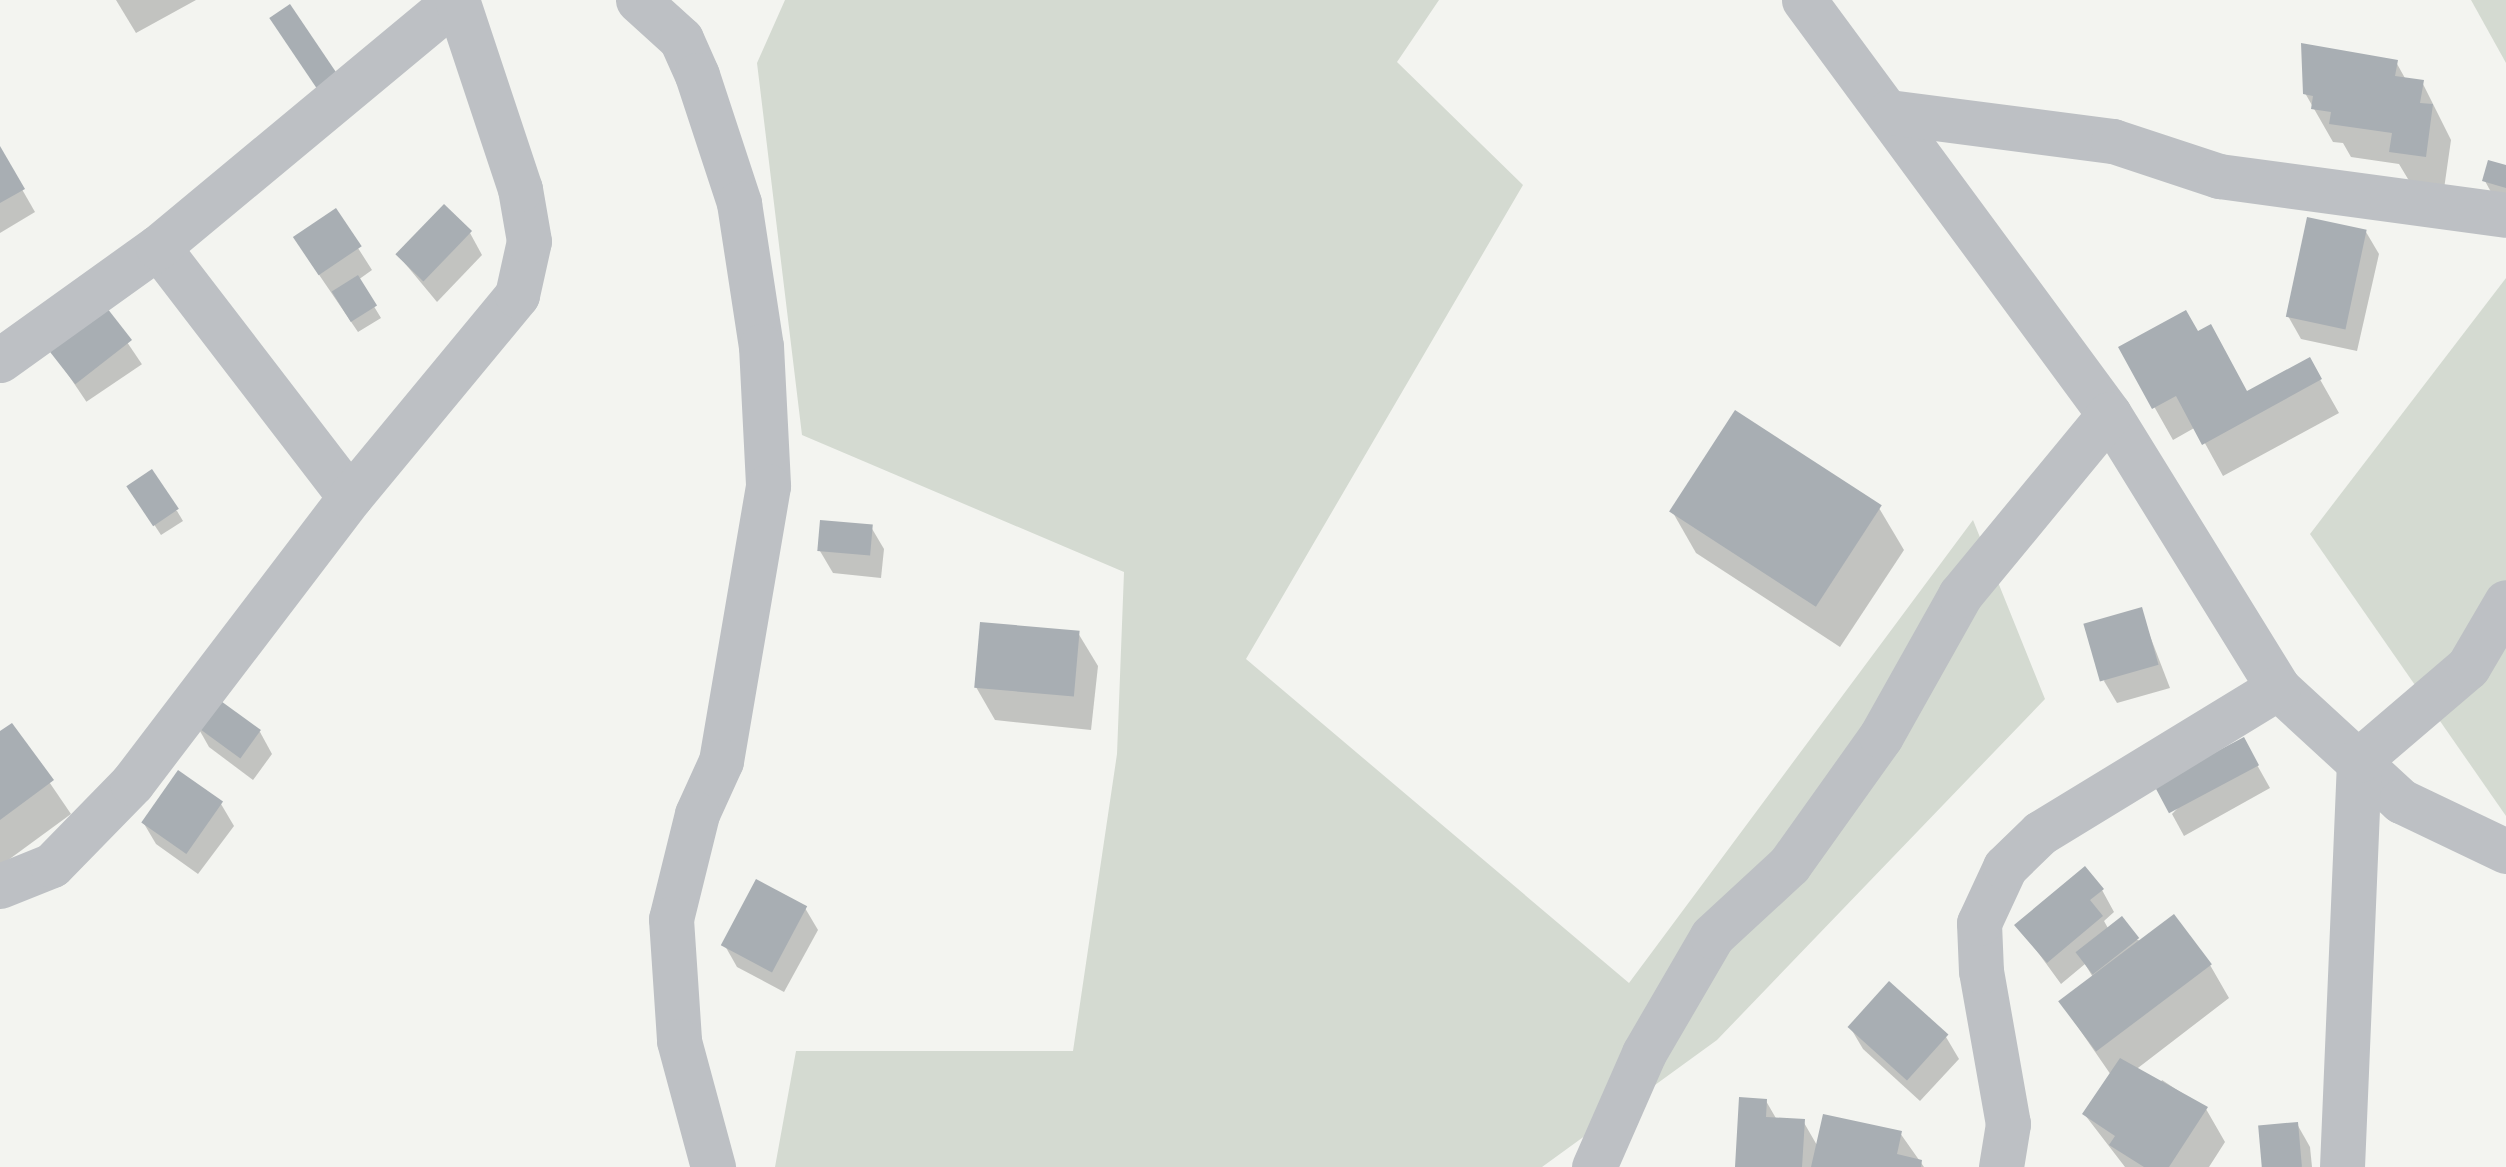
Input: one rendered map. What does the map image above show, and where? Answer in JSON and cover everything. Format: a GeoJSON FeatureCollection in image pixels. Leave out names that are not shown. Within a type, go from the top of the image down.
{"type":"FeatureCollection","features":[{"type":"Feature","properties":{"kind":"street"},"geometry":{"type":"LineString","coordinates":[[0,360],[158,246],[456,0],[520,189],[529,241],[517,296],[350,496],[132,783],[52,865],[0,886]]}},
{"type":"Feature","properties":{"kind":"street"},"geometry":{"type":"LineString","coordinates":[[638,0],[681,39],[698,75],[739,203],[761,346],[768,486],[721,761],[697,814],[672,919],[679,1040],[714,1167]]}},
{"type":"Feature","properties":{"kind":"street"},"geometry":{"type":"LineString","coordinates":[[1804,0],[2109,414],[2278,688],[2400,801],[2506,852]]}},
{"type":"Feature","properties":{"kind":"street"},"geometry":{"type":"LineString","coordinates":[[1889,112],[2112,141],[2219,176],[2506,216]]}},
{"type":"Feature","properties":{"kind":"street"},"geometry":{"type":"LineString","coordinates":[[158,246],[350,496]]}},
{"type":"Feature","properties":{"kind":"street"},"geometry":{"type":"LineString","coordinates":[[1594,1167],[1644,1053],[1712,936],[1789,865],[1881,736],[1960,596],[2109,414]]}},
{"type":"Feature","properties":{"kind":"street"},"geometry":{"type":"LineString","coordinates":[[2342,1167],[2359,760],[2468,667],[2506,602]]}},
{"type":"Feature","properties":{"kind":"street"},"geometry":{"type":"LineString","coordinates":[[2001,1167],[2008,1124],[1980,971],[1978,923],[2005,867],[2040,833],[2278,688]]}},
{"type":"Feature","properties":{"kind":"shaded area"},"geometry":{"type":"Polygon","coordinates":[[[785,0],[1439,0],[1397,62],[1523,185],[1246,659],[1629,983],[1973,520],[2045,699],[1717,1040],[1542,1167],[775,1167],[796,1051],[1073,1051],[1117,754],[1124,572],[802,435],[757,63],[785,0]]]}},
{"type":"Feature","properties":{"kind":"shaded area"},"geometry":{"type":"Polygon","coordinates":[[[2471,0],[2506,0],[2506,63],[2471,0]]]}},
{"type":"Feature","properties":{"kind":"shaded area"},"geometry":{"type":"Polygon","coordinates":[[[2506,278],[2506,816],[2310,534],[2506,278]]]}},
{"type":"Feature","properties":{"kind":"building"},"geometry":{"type":"Polygon","coordinates":[[[290,4],[340,78],[319,92],[269,18],[290,4]]]}},
{"type":"Feature","properties":{"kind":"building"},"geometry":{"type":"Polygon","coordinates":[[[2301,43],[2398,60],[2395,76],[2424,80],[2420,103],[2433,104],[2426,157],[2389,152],[2392,133],[2329,124],[2331,112],[2311,109],[2313,96],[2303,94],[2301,43]]]}},
{"type":"Feature","properties":{"kind":"building"},"geometry":{"type":"Polygon","coordinates":[[[0,146],[25,189],[0,203],[0,146]]]}},
{"type":"Feature","properties":{"kind":"building"},"geometry":{"type":"Polygon","coordinates":[[[2488,160],[2506,165],[2506,188],[2482,181],[2488,160]]]}},
{"type":"Feature","properties":{"kind":"building"},"geometry":{"type":"Polygon","coordinates":[[[444,204],[472,231],[423,281],[395,254],[444,204]]]}},
{"type":"Feature","properties":{"kind":"building"},"geometry":{"type":"Polygon","coordinates":[[[336,208],[362,246],[319,275],[293,237],[336,208]]]}},
{"type":"Feature","properties":{"kind":"building"},"geometry":{"type":"Polygon","coordinates":[[[2307,217],[2367,230],[2345,329],[2286,317],[2307,217]]]}},
{"type":"Feature","properties":{"kind":"building"},"geometry":{"type":"Polygon","coordinates":[[[358,275],[377,306],[351,322],[332,291],[358,275]]]}},
{"type":"Feature","properties":{"kind":"building"},"geometry":{"type":"Polygon","coordinates":[[[100,299],[132,340],[75,384],[43,343],[100,299]]]}},
{"type":"Feature","properties":{"kind":"building"},"geometry":{"type":"Polygon","coordinates":[[[2186,310],[2198,331],[2211,324],[2247,391],[2310,357],[2322,379],[2202,445],[2176,396],[2152,409],[2118,347],[2186,310]]]}},
{"type":"Feature","properties":{"kind":"building"},"geometry":{"type":"Polygon","coordinates":[[[1735,410],[1882,505],[1816,607],[1669,511],[1735,410]]]}},
{"type":"Feature","properties":{"kind":"building"},"geometry":{"type":"Polygon","coordinates":[[[152,469],[179,509],[153,526],[126,486],[152,469]]]}},
{"type":"Feature","properties":{"kind":"building"},"geometry":{"type":"Polygon","coordinates":[[[820,520],[873,525],[870,556],[817,551],[820,520]]]}},
{"type":"Feature","properties":{"kind":"building"},"geometry":{"type":"Polygon","coordinates":[[[2142,607],[2159,665],[2100,681],[2083,624],[2142,607]]]}},
{"type":"Feature","properties":{"kind":"building"},"geometry":{"type":"Polygon","coordinates":[[[980,622],[1080,631],[1074,696],[974,688],[980,622]]]}},
{"type":"Feature","properties":{"kind":"building"},"geometry":{"type":"Polygon","coordinates":[[[214,696],[261,730],[240,758],[193,724],[214,696]]]}},
{"type":"Feature","properties":{"kind":"building"},"geometry":{"type":"Polygon","coordinates":[[[12,723],[54,780],[0,820],[0,731],[12,723]]]}},
{"type":"Feature","properties":{"kind":"building"},"geometry":{"type":"Polygon","coordinates":[[[2244,737],[2259,765],[2169,813],[2154,785],[2244,737]]]}},
{"type":"Feature","properties":{"kind":"building"},"geometry":{"type":"Polygon","coordinates":[[[178,770],[223,802],[186,854],[141,822],[178,770]]]}},
{"type":"Feature","properties":{"kind":"building"},"geometry":{"type":"Polygon","coordinates":[[[2085,866],[2104,889],[2090,900],[2103,916],[2047,963],[2014,925],[2085,866]]]}},
{"type":"Feature","properties":{"kind":"building"},"geometry":{"type":"Polygon","coordinates":[[[756,879],[807,906],[772,972],[721,945],[756,879]]]}},
{"type":"Feature","properties":{"kind":"building"},"geometry":{"type":"Polygon","coordinates":[[[2174,914],[2212,964],[2096,1052],[2058,1001],[2174,914]]]}},
{"type":"Feature","properties":{"kind":"building"},"geometry":{"type":"Polygon","coordinates":[[[2122,916],[2139,938],[2093,974],[2076,952],[2122,916]]]}},
{"type":"Feature","properties":{"kind":"building"},"geometry":{"type":"Polygon","coordinates":[[[1889,981],[1948,1035],[1907,1081],[1848,1027],[1889,981]]]}},
{"type":"Feature","properties":{"kind":"building"},"geometry":{"type":"Polygon","coordinates":[[[2120,1058],[2208,1107],[2169,1167],[2144,1167],[2109,1145],[2115,1136],[2082,1114],[2120,1058]]]}},
{"type":"Feature","properties":{"kind":"building"},"geometry":{"type":"Polygon","coordinates":[[[1739,1097],[1767,1099],[1766,1117],[1805,1119],[1802,1167],[1735,1167],[1739,1097]]]}},
{"type":"Feature","properties":{"kind":"building"},"geometry":{"type":"Polygon","coordinates":[[[1823,1114],[1902,1131],[1897,1154],[1922,1160],[1921,1167],[1811,1167],[1823,1114]]]}},
{"type":"Feature","properties":{"kind":"building"},"geometry":{"type":"Polygon","coordinates":[[[2298,1122],[2302,1167],[2262,1167],[2258,1125],[2298,1122]]]}}]}
